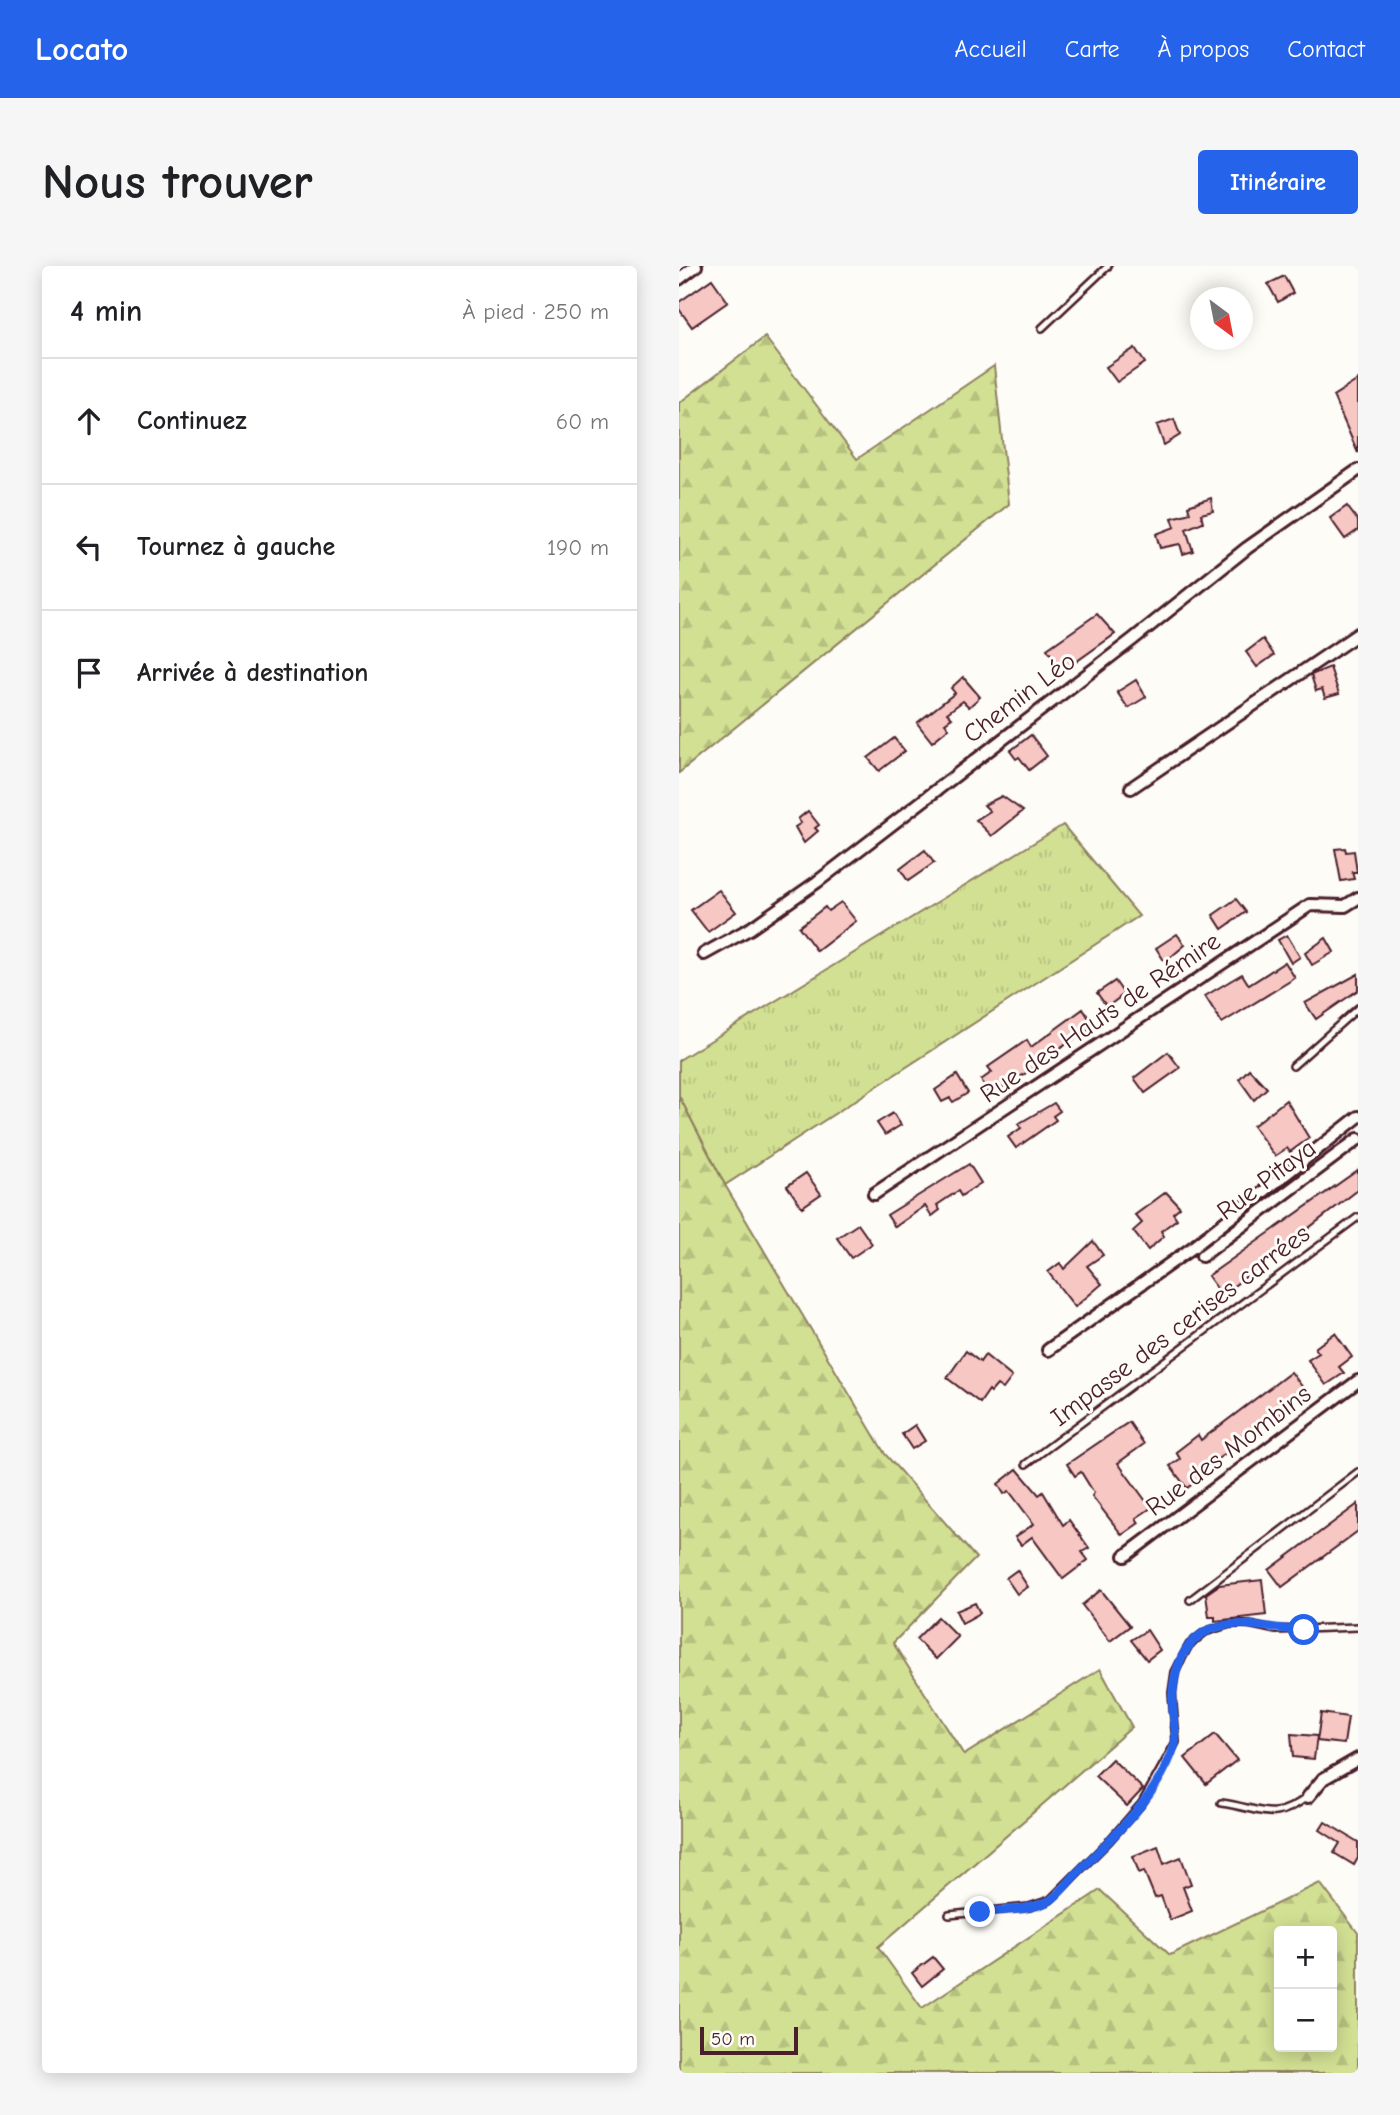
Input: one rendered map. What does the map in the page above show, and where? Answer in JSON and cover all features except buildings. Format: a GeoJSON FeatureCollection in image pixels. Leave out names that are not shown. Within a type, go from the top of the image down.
{"type":"FeatureCollection","features":[{"type":"Feature","properties":{"kind":"street"},"geometry":{"type":"LineString","coordinates":[[679,279],[696,266]]}},
{"type":"Feature","properties":{"kind":"street","name":"Chemin Léo"},"geometry":{"type":"LineString","coordinates":[[704,954],[751,928],[817,882],[1007,733],[1132,640],[1247,548],[1358,470]]}},
{"type":"Feature","properties":{"kind":"street"},"geometry":{"type":"LineString","coordinates":[[1131,788],[1358,634]]}},
{"type":"Feature","properties":{"kind":"street","name":"Rue des Hauts de Rémire"},"geometry":{"type":"LineString","coordinates":[[874,1194],[1310,905],[1345,906],[1358,898]]}},
{"type":"Feature","properties":{"kind":"street"},"geometry":{"type":"LineString","coordinates":[[1048,1350],[1192,1248],[1358,1117]]}},
{"type":"Feature","properties":{"kind":"street","name":"Rue Pitaya"},"geometry":{"type":"LineString","coordinates":[[1202,1256],[1358,1139]]}},
{"type":"Feature","properties":{"kind":"street","name":"Rue des Mombins"},"geometry":{"type":"LineString","coordinates":[[1125,1556],[1358,1381]]}},
{"type":"Feature","properties":{"kind":"street"},"geometry":{"type":"LineString","coordinates":[[1308,1797],[1322,1779],[1358,1759]]}},
{"type":"Feature","properties":{"kind":"lane"},"geometry":{"type":"LineString","coordinates":[[1042,328],[1108,266]]}},
{"type":"Feature","properties":{"kind":"lane"},"geometry":{"type":"LineString","coordinates":[[1293,1066],[1358,1008]]}},
{"type":"Feature","properties":{"kind":"lane","name":"Impasse des cerises carrées"},"geometry":{"type":"LineString","coordinates":[[1026,1464],[1358,1217]]}},
{"type":"Feature","properties":{"kind":"lane"},"geometry":{"type":"LineString","coordinates":[[1190,1600],[1358,1472]]}},
{"type":"Feature","properties":{"kind":"lane"},"geometry":{"type":"LineString","coordinates":[[949,1915],[1029,1907],[1050,1900],[1109,1841],[1142,1803],[1176,1742],[1172,1693],[1175,1672],[1189,1645],[1205,1632],[1230,1624],[1249,1624],[1276,1630],[1358,1627]]}},
{"type":"Feature","properties":{"kind":"lane"},"geometry":{"type":"LineString","coordinates":[[1221,1803],[1276,1814],[1291,1809],[1308,1797]]}},
{"type":"Feature","properties":{"kind":"green space"},"geometry":{"type":"Polygon","coordinates":[[[765,337],[857,459],[994,366],[1009,504],[679,773],[679,403],[765,337]]]}},
{"type":"Feature","properties":{"kind":"green space"},"geometry":{"type":"Polygon","coordinates":[[[1063,825],[1139,916],[725,1185],[679,1096],[679,1060],[1063,825]]]}},
{"type":"Feature","properties":{"kind":"green space"},"geometry":{"type":"Polygon","coordinates":[[[679,1096],[725,1185],[885,1454],[976,1558],[893,1643],[964,1755],[1100,1669],[1132,1727],[878,1947],[922,2008],[1100,1890],[1170,1955],[1320,1883],[1358,1933],[1358,2073],[679,2073],[679,1096]]]}},
{"type":"Feature","properties":{"kind":"route"},"geometry":{"type":"LineString","coordinates":[[980,1912],[1029,1907],[1050,1900],[1109,1841],[1142,1803],[1163,1770],[1176,1742],[1172,1693],[1175,1672],[1189,1645],[1205,1632],[1230,1624],[1249,1624],[1276,1630],[1304,1630]]}}]}
